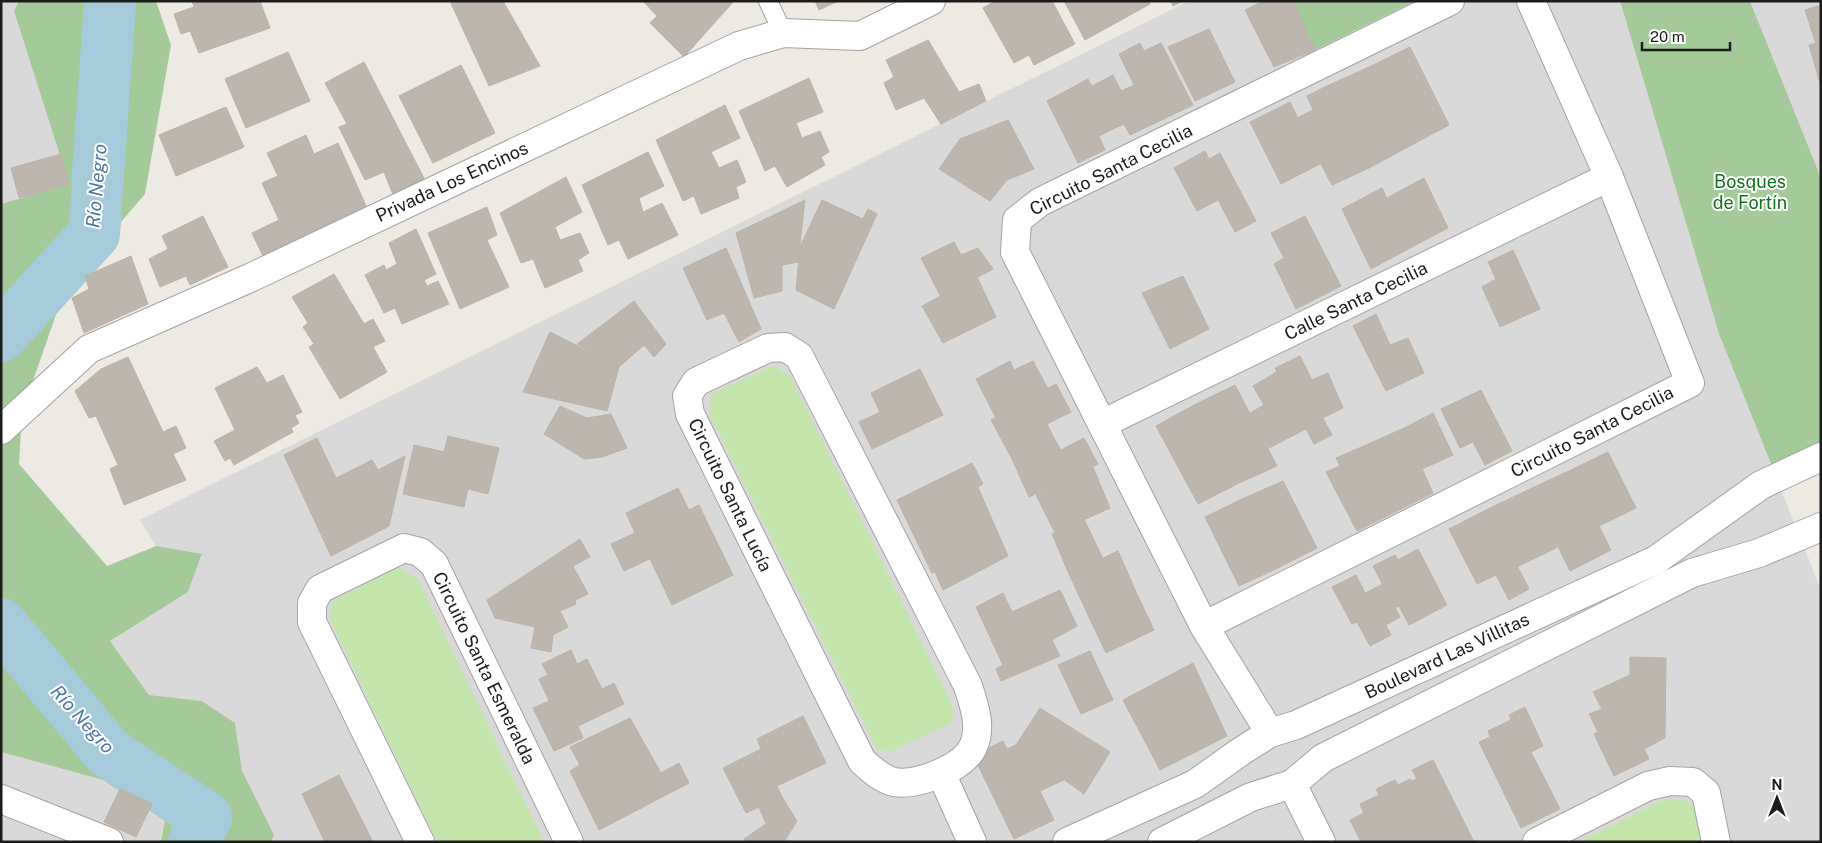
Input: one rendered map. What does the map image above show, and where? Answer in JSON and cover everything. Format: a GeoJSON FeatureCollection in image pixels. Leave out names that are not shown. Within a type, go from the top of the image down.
{"type":"FeatureCollection","features":[{"type":"Feature","properties":{"kind":"street","name":"Privada Los Encinos"},"geometry":{"type":"LineString","coordinates":[[1,430],[89,349],[252,277],[739,46],[783,33],[860,36],[931,1]]}},
{"type":"Feature","properties":{"kind":"street","name":"Circuito Santa Cecilia"},"geometry":{"type":"LineString","coordinates":[[1270,733],[1204,626],[1015,252],[1017,220],[1040,202],[1450,1]]}},
{"type":"Feature","properties":{"kind":"street","name":"Circuito Santa Cecilia"},"geometry":{"type":"LineString","coordinates":[[1204,626],[1690,383],[1609,177],[1531,1]]}},
{"type":"Feature","properties":{"kind":"street","name":"Calle Santa Cecilia"},"geometry":{"type":"LineString","coordinates":[[1102,424],[1609,177]]}},
{"type":"Feature","properties":{"kind":"street","name":"Circuito Santa Lucía"},"geometry":{"type":"LineString","coordinates":[[785,347],[798,356],[968,686],[978,718],[973,748],[962,762],[942,773],[917,780],[894,782],[880,776],[862,761],[690,414],[687,396],[696,382],[768,348],[785,347]]}},
{"type":"Feature","properties":{"kind":"street","name":"Boulevard Las Villitas"},"geometry":{"type":"LineString","coordinates":[[1067,842],[1195,784],[1270,733],[1296,725],[1656,560],[1762,485],[1821,457]]}},
{"type":"Feature","properties":{"kind":"street","name":"Boulevard Las Villitas"},"geometry":{"type":"LineString","coordinates":[[1162,842],[1251,797],[1292,784],[1323,758],[1692,573],[1759,553],[1821,527]]}},
{"type":"Feature","properties":{"kind":"street","name":"Circuito Santa Esmeralda"},"geometry":{"type":"LineString","coordinates":[[420,842],[312,622],[312,603],[320,589],[404,548],[420,552],[434,564],[569,842]]}},
{"type":"Feature","properties":{"kind":"street"},"geometry":{"type":"LineString","coordinates":[[1286,731],[1296,734],[1304,740],[1307,748],[1307,764],[1292,784],[1277,784],[1268,780],[1261,770],[1258,756],[1270,733],[1286,731]]}},
{"type":"Feature","properties":{"kind":"street"},"geometry":{"type":"LineString","coordinates":[[942,773],[972,842]]}},
{"type":"Feature","properties":{"kind":"street"},"geometry":{"type":"LineString","coordinates":[[1537,842],[1648,786],[1670,781],[1693,782],[1706,793],[1716,842]]}},
{"type":"Feature","properties":{"kind":"street"},"geometry":{"type":"LineString","coordinates":[[1292,784],[1321,842]]}},
{"type":"Feature","properties":{"kind":"street"},"geometry":{"type":"LineString","coordinates":[[1,799],[109,842]]}},
{"type":"Feature","properties":{"kind":"lane"},"geometry":{"type":"LineString","coordinates":[[768,1],[783,33]]}},
{"type":"Feature","properties":{"kind":"shaded area"},"geometry":{"type":"Polygon","coordinates":[[[1,1],[19,1],[14,11],[69,184],[1,204],[1,1]]]}},
{"type":"Feature","properties":{"kind":"shaded area"},"geometry":{"type":"Polygon","coordinates":[[[1189,1],[1293,1],[1315,50],[1415,1],[1620,1],[1719,334],[1821,590],[1821,842],[271,842],[273,835],[241,771],[235,723],[202,701],[149,695],[110,641],[188,592],[202,555],[156,546],[140,520],[1189,1]]]}},
{"type":"Feature","properties":{"kind":"shaded area"},"geometry":{"type":"Polygon","coordinates":[[[1750,1],[1821,1],[1821,178],[1750,1]]]}},
{"type":"Feature","properties":{"kind":"shaded area"},"geometry":{"type":"Polygon","coordinates":[[[1,752],[169,798],[161,842],[1,842],[1,752]]]}},
{"type":"Feature","properties":{"kind":"green space"},"geometry":{"type":"Polygon","coordinates":[[[19,1],[156,1],[171,45],[145,194],[66,286],[22,412],[19,464],[107,566],[156,546],[202,554],[188,592],[110,641],[149,695],[202,701],[235,723],[242,771],[274,835],[271,842],[161,842],[169,798],[1,752],[1,204],[69,184],[14,11],[19,1]]]}},
{"type":"Feature","properties":{"kind":"green space"},"geometry":{"type":"Polygon","coordinates":[[[1293,1],[1415,1],[1315,50],[1293,1]]]}},
{"type":"Feature","properties":{"kind":"green space","name":"Bosques de Fortín"},"geometry":{"type":"Polygon","coordinates":[[[1620,1],[1750,1],[1821,178],[1821,442],[1771,464],[1719,334],[1620,1]]]}},
{"type":"Feature","properties":{"kind":"green space"},"geometry":{"type":"Polygon","coordinates":[[[774,365],[791,377],[948,696],[954,712],[951,723],[890,752],[877,749],[710,415],[711,394],[774,365]]]}},
{"type":"Feature","properties":{"kind":"green space"},"geometry":{"type":"Polygon","coordinates":[[[397,566],[418,579],[544,842],[437,842],[330,620],[332,602],[397,566]]]}},
{"type":"Feature","properties":{"kind":"green space"},"geometry":{"type":"Polygon","coordinates":[[[1681,798],[1693,805],[1702,842],[1579,842],[1662,800],[1681,798]]]}},
{"type":"Feature","properties":{"kind":"building"},"geometry":{"type":"Polygon","coordinates":[[[192,1],[260,1],[270,28],[199,53],[190,31],[181,34],[174,14],[194,7],[192,1]]]}},
{"type":"Feature","properties":{"kind":"building"},"geometry":{"type":"Polygon","coordinates":[[[450,1],[503,1],[540,66],[489,86],[450,1]]]}},
{"type":"Feature","properties":{"kind":"building"},"geometry":{"type":"Polygon","coordinates":[[[643,1],[734,1],[684,57],[650,23],[657,16],[643,1]]]}},
{"type":"Feature","properties":{"kind":"building"},"geometry":{"type":"Polygon","coordinates":[[[815,1],[838,1],[819,10],[815,1]]]}},
{"type":"Feature","properties":{"kind":"building"},"geometry":{"type":"Polygon","coordinates":[[[995,1],[1052,1],[1075,44],[1034,65],[1029,55],[1014,63],[983,8],[995,1]]]}},
{"type":"Feature","properties":{"kind":"building"},"geometry":{"type":"Polygon","coordinates":[[[1064,1],[1149,1],[1150,4],[1085,40],[1064,1]]]}},
{"type":"Feature","properties":{"kind":"building"},"geometry":{"type":"Polygon","coordinates":[[[1171,1],[1183,1],[1173,6],[1171,1]]]}},
{"type":"Feature","properties":{"kind":"building"},"geometry":{"type":"Polygon","coordinates":[[[1263,1],[1293,1],[1315,50],[1274,67],[1245,10],[1263,1]]]}},
{"type":"Feature","properties":{"kind":"building"},"geometry":{"type":"Polygon","coordinates":[[[1821,5],[1821,42],[1816,44],[1805,10],[1821,5]]]}},
{"type":"Feature","properties":{"kind":"building"},"geometry":{"type":"Polygon","coordinates":[[[1209,29],[1235,82],[1195,101],[1168,47],[1209,29]]]}},
{"type":"Feature","properties":{"kind":"building"},"geometry":{"type":"Polygon","coordinates":[[[928,40],[959,92],[979,84],[986,101],[941,124],[924,98],[896,110],[884,83],[894,77],[886,60],[928,40]]]}},
{"type":"Feature","properties":{"kind":"building"},"geometry":{"type":"Polygon","coordinates":[[[1821,42],[1821,82],[1820,83],[1809,45],[1821,42]]]}},
{"type":"Feature","properties":{"kind":"building"},"geometry":{"type":"Polygon","coordinates":[[[1140,43],[1144,51],[1161,43],[1193,105],[1130,135],[1124,124],[1113,129],[1092,86],[1113,75],[1121,91],[1134,85],[1119,54],[1140,43]]]}},
{"type":"Feature","properties":{"kind":"building"},"geometry":{"type":"Polygon","coordinates":[[[1410,47],[1449,125],[1406,148],[1369,67],[1410,47]]]}},
{"type":"Feature","properties":{"kind":"building"},"geometry":{"type":"Polygon","coordinates":[[[288,52],[310,101],[246,128],[225,79],[288,52]]]}},
{"type":"Feature","properties":{"kind":"building"},"geometry":{"type":"Polygon","coordinates":[[[364,62],[426,182],[394,197],[384,172],[365,180],[339,127],[347,124],[325,83],[364,62]]]}},
{"type":"Feature","properties":{"kind":"building"},"geometry":{"type":"Polygon","coordinates":[[[461,65],[495,133],[433,163],[399,96],[461,65]]]}},
{"type":"Feature","properties":{"kind":"building"},"geometry":{"type":"Polygon","coordinates":[[[1369,67],[1406,148],[1369,168],[1329,85],[1369,67]]]}},
{"type":"Feature","properties":{"kind":"building"},"geometry":{"type":"Polygon","coordinates":[[[809,78],[823,112],[796,123],[802,138],[820,131],[829,152],[821,157],[825,165],[787,187],[775,166],[765,171],[739,111],[809,78]]]}},
{"type":"Feature","properties":{"kind":"building"},"geometry":{"type":"Polygon","coordinates":[[[1088,79],[1113,129],[1099,136],[1105,150],[1078,163],[1047,101],[1088,79]]]}},
{"type":"Feature","properties":{"kind":"building"},"geometry":{"type":"Polygon","coordinates":[[[1329,85],[1369,168],[1332,185],[1297,118],[1313,110],[1307,96],[1329,85]]]}},
{"type":"Feature","properties":{"kind":"building"},"geometry":{"type":"Polygon","coordinates":[[[1290,102],[1320,164],[1281,184],[1250,122],[1290,102]]]}},
{"type":"Feature","properties":{"kind":"building"},"geometry":{"type":"Polygon","coordinates":[[[725,105],[740,138],[711,152],[719,168],[737,160],[746,182],[736,187],[739,198],[701,214],[694,196],[683,201],[656,140],[725,105]]]}},
{"type":"Feature","properties":{"kind":"building"},"geometry":{"type":"Polygon","coordinates":[[[226,107],[244,147],[176,176],[159,135],[226,107]]]}},
{"type":"Feature","properties":{"kind":"building"},"geometry":{"type":"Polygon","coordinates":[[[1008,120],[1034,169],[1007,180],[990,201],[939,169],[960,139],[1008,120]]]}},
{"type":"Feature","properties":{"kind":"building"},"geometry":{"type":"Polygon","coordinates":[[[306,135],[314,154],[338,143],[367,208],[263,256],[252,233],[279,220],[262,183],[278,176],[267,153],[306,135]]]}},
{"type":"Feature","properties":{"kind":"building"},"geometry":{"type":"Polygon","coordinates":[[[1205,151],[1209,159],[1220,153],[1256,221],[1235,232],[1218,200],[1197,211],[1174,168],[1205,151]]]}},
{"type":"Feature","properties":{"kind":"building"},"geometry":{"type":"Polygon","coordinates":[[[648,152],[664,186],[639,198],[643,212],[662,203],[678,235],[628,259],[619,240],[608,245],[582,185],[648,152]]]}},
{"type":"Feature","properties":{"kind":"building"},"geometry":{"type":"Polygon","coordinates":[[[61,154],[69,184],[19,198],[11,168],[61,154]]]}},
{"type":"Feature","properties":{"kind":"building"},"geometry":{"type":"Polygon","coordinates":[[[566,177],[582,212],[555,227],[560,240],[580,233],[589,253],[578,260],[583,271],[545,288],[533,259],[521,263],[500,213],[566,177]]]}},
{"type":"Feature","properties":{"kind":"building"},"geometry":{"type":"Polygon","coordinates":[[[1424,178],[1448,228],[1410,248],[1387,198],[1424,178]]]}},
{"type":"Feature","properties":{"kind":"building"},"geometry":{"type":"Polygon","coordinates":[[[1382,188],[1410,248],[1371,269],[1342,209],[1382,188]]]}},
{"type":"Feature","properties":{"kind":"building"},"geometry":{"type":"Polygon","coordinates":[[[805,200],[798,262],[782,265],[782,291],[754,298],[736,233],[805,200]]]}},
{"type":"Feature","properties":{"kind":"building"},"geometry":{"type":"Polygon","coordinates":[[[822,200],[863,219],[868,209],[877,214],[834,309],[796,290],[800,247],[822,200]]]}},
{"type":"Feature","properties":{"kind":"building"},"geometry":{"type":"Polygon","coordinates":[[[487,207],[497,235],[487,240],[509,287],[460,309],[428,233],[487,207]]]}},
{"type":"Feature","properties":{"kind":"building"},"geometry":{"type":"Polygon","coordinates":[[[203,216],[228,267],[190,285],[186,276],[160,287],[149,259],[168,249],[162,236],[203,216]]]}},
{"type":"Feature","properties":{"kind":"building"},"geometry":{"type":"Polygon","coordinates":[[[1305,216],[1341,286],[1296,309],[1274,264],[1284,258],[1271,233],[1305,216]]]}},
{"type":"Feature","properties":{"kind":"building"},"geometry":{"type":"Polygon","coordinates":[[[416,229],[436,274],[424,280],[427,286],[438,281],[449,304],[402,324],[395,308],[384,313],[365,275],[384,265],[386,270],[397,264],[389,243],[416,229]]]}},
{"type":"Feature","properties":{"kind":"building"},"geometry":{"type":"Polygon","coordinates":[[[954,242],[961,255],[978,248],[993,269],[941,297],[921,258],[954,242]]]}},
{"type":"Feature","properties":{"kind":"building"},"geometry":{"type":"Polygon","coordinates":[[[726,248],[761,329],[739,342],[724,313],[707,320],[683,268],[726,248]]]}},
{"type":"Feature","properties":{"kind":"building"},"geometry":{"type":"Polygon","coordinates":[[[1513,250],[1540,309],[1500,327],[1482,287],[1496,279],[1488,262],[1513,250]]]}},
{"type":"Feature","properties":{"kind":"building"},"geometry":{"type":"Polygon","coordinates":[[[131,256],[148,304],[84,333],[72,298],[89,289],[85,276],[131,256]]]}},
{"type":"Feature","properties":{"kind":"building"},"geometry":{"type":"Polygon","coordinates":[[[334,274],[364,324],[373,319],[385,341],[373,347],[387,372],[340,399],[309,347],[314,344],[303,327],[308,323],[292,297],[334,274]]]}},
{"type":"Feature","properties":{"kind":"building"},"geometry":{"type":"Polygon","coordinates":[[[1183,276],[1209,329],[1170,349],[1142,293],[1183,276]]]}},
{"type":"Feature","properties":{"kind":"building"},"geometry":{"type":"Polygon","coordinates":[[[977,277],[996,317],[943,343],[922,306],[977,277]]]}},
{"type":"Feature","properties":{"kind":"building"},"geometry":{"type":"Polygon","coordinates":[[[634,301],[666,344],[654,357],[644,345],[619,367],[577,344],[634,301]]]}},
{"type":"Feature","properties":{"kind":"building"},"geometry":{"type":"Polygon","coordinates":[[[1376,314],[1390,345],[1408,338],[1424,373],[1386,391],[1353,326],[1376,314]]]}},
{"type":"Feature","properties":{"kind":"building"},"geometry":{"type":"Polygon","coordinates":[[[550,332],[619,367],[607,411],[523,392],[550,332]]]}},
{"type":"Feature","properties":{"kind":"building"},"geometry":{"type":"Polygon","coordinates":[[[1300,356],[1312,380],[1328,373],[1343,408],[1323,418],[1332,435],[1314,444],[1275,368],[1300,356]]]}},
{"type":"Feature","properties":{"kind":"building"},"geometry":{"type":"Polygon","coordinates":[[[128,357],[163,432],[176,426],[186,448],[173,454],[186,480],[124,505],[110,469],[118,465],[96,416],[89,418],[75,391],[101,369],[128,357]]]}},
{"type":"Feature","properties":{"kind":"building"},"geometry":{"type":"Polygon","coordinates":[[[1010,361],[1014,370],[1033,361],[1048,389],[996,418],[976,379],[1010,361]]]}},
{"type":"Feature","properties":{"kind":"building"},"geometry":{"type":"Polygon","coordinates":[[[257,367],[267,383],[283,375],[302,412],[295,415],[299,423],[291,428],[293,432],[234,465],[230,458],[225,461],[214,441],[235,430],[215,388],[257,367]]]}},
{"type":"Feature","properties":{"kind":"building"},"geometry":{"type":"Polygon","coordinates":[[[920,369],[943,415],[872,449],[859,422],[880,412],[871,393],[920,369]]]}},
{"type":"Feature","properties":{"kind":"building"},"geometry":{"type":"Polygon","coordinates":[[[1277,372],[1306,429],[1269,448],[1250,413],[1264,405],[1253,386],[1277,372]]]}},
{"type":"Feature","properties":{"kind":"building"},"geometry":{"type":"Polygon","coordinates":[[[1056,384],[1071,412],[1047,424],[1054,438],[1012,459],[991,420],[1056,384]]]}},
{"type":"Feature","properties":{"kind":"building"},"geometry":{"type":"Polygon","coordinates":[[[1235,385],[1277,466],[1239,483],[1196,404],[1235,385]]]}},
{"type":"Feature","properties":{"kind":"building"},"geometry":{"type":"Polygon","coordinates":[[[1481,390],[1512,451],[1485,465],[1473,442],[1460,448],[1441,409],[1481,390]]]}},
{"type":"Feature","properties":{"kind":"building"},"geometry":{"type":"Polygon","coordinates":[[[1196,404],[1239,483],[1198,504],[1156,426],[1196,404]]]}},
{"type":"Feature","properties":{"kind":"building"},"geometry":{"type":"Polygon","coordinates":[[[560,406],[587,418],[611,414],[627,448],[602,457],[584,459],[544,434],[560,406]]]}},
{"type":"Feature","properties":{"kind":"building"},"geometry":{"type":"Polygon","coordinates":[[[1433,413],[1453,455],[1422,469],[1404,428],[1433,413]]]}},
{"type":"Feature","properties":{"kind":"building"},"geometry":{"type":"Polygon","coordinates":[[[1404,428],[1433,493],[1395,512],[1364,446],[1404,428]]]}},
{"type":"Feature","properties":{"kind":"building"},"geometry":{"type":"Polygon","coordinates":[[[448,436],[499,448],[488,494],[468,489],[464,507],[403,494],[414,445],[444,452],[448,436]]]}},
{"type":"Feature","properties":{"kind":"building"},"geometry":{"type":"Polygon","coordinates":[[[317,438],[336,478],[372,460],[378,470],[405,456],[389,526],[331,556],[284,455],[317,438]]]}},
{"type":"Feature","properties":{"kind":"building"},"geometry":{"type":"Polygon","coordinates":[[[1054,438],[1061,450],[1084,438],[1098,464],[1029,497],[1012,459],[1054,438]]]}},
{"type":"Feature","properties":{"kind":"building"},"geometry":{"type":"Polygon","coordinates":[[[1364,446],[1395,512],[1357,531],[1326,472],[1340,466],[1336,458],[1364,446]]]}},
{"type":"Feature","properties":{"kind":"building"},"geometry":{"type":"Polygon","coordinates":[[[1608,452],[1636,508],[1599,526],[1571,470],[1608,452]]]}},
{"type":"Feature","properties":{"kind":"building"},"geometry":{"type":"Polygon","coordinates":[[[972,463],[983,484],[978,487],[987,508],[918,544],[897,500],[972,463]]]}},
{"type":"Feature","properties":{"kind":"building"},"geometry":{"type":"Polygon","coordinates":[[[1093,467],[1110,508],[1055,533],[1036,495],[1093,467]]]}},
{"type":"Feature","properties":{"kind":"building"},"geometry":{"type":"Polygon","coordinates":[[[1571,470],[1611,550],[1570,571],[1530,489],[1571,470]]]}},
{"type":"Feature","properties":{"kind":"building"},"geometry":{"type":"Polygon","coordinates":[[[1283,481],[1317,548],[1276,569],[1242,499],[1283,481]]]}},
{"type":"Feature","properties":{"kind":"building"},"geometry":{"type":"Polygon","coordinates":[[[678,488],[689,510],[699,505],[711,530],[624,571],[611,544],[635,533],[626,513],[678,488]]]}},
{"type":"Feature","properties":{"kind":"building"},"geometry":{"type":"Polygon","coordinates":[[[1530,489],[1558,547],[1517,567],[1488,509],[1530,489]]]}},
{"type":"Feature","properties":{"kind":"building"},"geometry":{"type":"Polygon","coordinates":[[[1242,499],[1276,569],[1239,586],[1205,517],[1242,499]]]}},
{"type":"Feature","properties":{"kind":"building"},"geometry":{"type":"Polygon","coordinates":[[[987,508],[1008,556],[943,590],[935,572],[932,573],[918,544],[987,508]]]}},
{"type":"Feature","properties":{"kind":"building"},"geometry":{"type":"Polygon","coordinates":[[[1488,509],[1529,589],[1509,600],[1496,575],[1477,584],[1449,529],[1488,509]]]}},
{"type":"Feature","properties":{"kind":"building"},"geometry":{"type":"Polygon","coordinates":[[[1084,519],[1103,559],[1069,574],[1052,534],[1084,519]]]}},
{"type":"Feature","properties":{"kind":"building"},"geometry":{"type":"Polygon","coordinates":[[[711,530],[733,575],[672,605],[650,559],[711,530]]]}},
{"type":"Feature","properties":{"kind":"building"},"geometry":{"type":"Polygon","coordinates":[[[580,539],[590,557],[573,566],[588,594],[575,600],[576,604],[560,611],[568,627],[553,635],[551,652],[531,648],[535,627],[495,618],[487,600],[580,539]]]}},
{"type":"Feature","properties":{"kind":"building"},"geometry":{"type":"Polygon","coordinates":[[[1418,549],[1447,605],[1409,625],[1399,606],[1395,608],[1373,566],[1395,555],[1398,560],[1418,549]]]}},
{"type":"Feature","properties":{"kind":"building"},"geometry":{"type":"Polygon","coordinates":[[[1118,551],[1136,592],[1088,615],[1069,574],[1118,551]]]}},
{"type":"Feature","properties":{"kind":"building"},"geometry":{"type":"Polygon","coordinates":[[[1356,575],[1365,593],[1383,584],[1400,617],[1386,625],[1391,635],[1370,646],[1357,622],[1352,624],[1332,587],[1356,575]]]}},
{"type":"Feature","properties":{"kind":"building"},"geometry":{"type":"Polygon","coordinates":[[[1060,590],[1077,626],[1052,640],[1060,656],[1001,681],[996,669],[1003,665],[976,607],[1003,593],[1012,612],[1060,590]]]}},
{"type":"Feature","properties":{"kind":"building"},"geometry":{"type":"Polygon","coordinates":[[[1136,592],[1154,630],[1106,653],[1088,615],[1136,592]]]}},
{"type":"Feature","properties":{"kind":"building"},"geometry":{"type":"Polygon","coordinates":[[[571,650],[577,664],[587,659],[602,689],[614,683],[624,704],[578,726],[583,738],[554,751],[533,708],[549,701],[539,679],[548,675],[542,664],[571,650]]]}},
{"type":"Feature","properties":{"kind":"building"},"geometry":{"type":"Polygon","coordinates":[[[1090,651],[1113,700],[1081,714],[1058,665],[1090,651]]]}},
{"type":"Feature","properties":{"kind":"building"},"geometry":{"type":"Polygon","coordinates":[[[1630,657],[1666,658],[1665,738],[1644,749],[1649,759],[1614,776],[1594,734],[1598,732],[1589,714],[1602,709],[1593,692],[1630,675],[1630,657]]]}},
{"type":"Feature","properties":{"kind":"building"},"geometry":{"type":"Polygon","coordinates":[[[1193,663],[1227,736],[1160,770],[1123,700],[1193,663]]]}},
{"type":"Feature","properties":{"kind":"building"},"geometry":{"type":"Polygon","coordinates":[[[1525,707],[1543,746],[1531,752],[1560,809],[1521,828],[1479,742],[1490,737],[1488,731],[1511,720],[1509,715],[1525,707]]]}},
{"type":"Feature","properties":{"kind":"building"},"geometry":{"type":"Polygon","coordinates":[[[1040,708],[1110,752],[1084,794],[1016,745],[1040,708]]]}},
{"type":"Feature","properties":{"kind":"building"},"geometry":{"type":"Polygon","coordinates":[[[803,716],[826,763],[777,786],[782,797],[746,813],[723,768],[761,749],[757,739],[803,716]]]}},
{"type":"Feature","properties":{"kind":"building"},"geometry":{"type":"Polygon","coordinates":[[[630,718],[661,773],[679,763],[689,783],[599,830],[570,771],[580,765],[570,747],[630,718]]]}},
{"type":"Feature","properties":{"kind":"building"},"geometry":{"type":"Polygon","coordinates":[[[1003,741],[1007,749],[1016,745],[1064,780],[1040,791],[1054,820],[1014,839],[977,763],[983,760],[979,753],[1003,741]]]}},
{"type":"Feature","properties":{"kind":"building"},"geometry":{"type":"Polygon","coordinates":[[[1433,760],[1474,842],[1361,842],[1350,820],[1364,813],[1360,804],[1379,795],[1376,789],[1395,780],[1398,785],[1410,779],[1411,781],[1417,779],[1412,770],[1433,760]]]}},
{"type":"Feature","properties":{"kind":"building"},"geometry":{"type":"Polygon","coordinates":[[[339,775],[373,842],[325,842],[302,794],[339,775]]]}},
{"type":"Feature","properties":{"kind":"building"},"geometry":{"type":"Polygon","coordinates":[[[120,789],[152,804],[136,837],[104,822],[120,789]]]}},
{"type":"Feature","properties":{"kind":"building"},"geometry":{"type":"Polygon","coordinates":[[[782,797],[797,821],[784,842],[749,842],[744,839],[766,824],[759,807],[782,797]]]}},
{"type":"Feature","properties":{"kind":"waterway","name":"Río Negro"},"geometry":{"type":"LineString","coordinates":[[1,336],[94,234],[110,1]]}},
{"type":"Feature","properties":{"kind":"waterway","name":"Río Negro"},"geometry":{"type":"LineString","coordinates":[[1,624],[108,752],[206,817],[194,842]]}}]}
